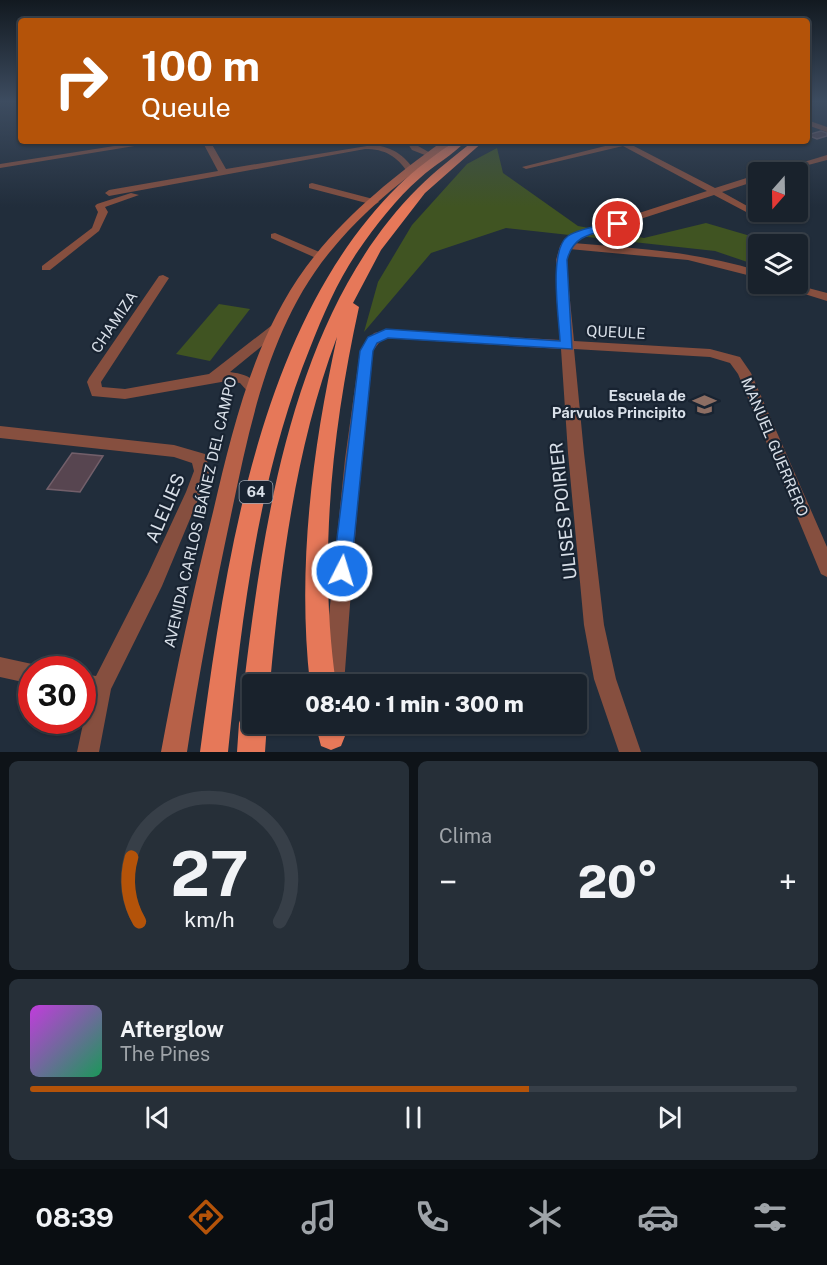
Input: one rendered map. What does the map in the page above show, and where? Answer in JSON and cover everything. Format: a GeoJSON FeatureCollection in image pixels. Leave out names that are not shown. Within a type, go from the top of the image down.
{"type":"FeatureCollection","features":[{"type":"Feature","properties":{"kind":"highway","name":"64"},"geometry":{"type":"LineString","coordinates":[[214,752],[236,584],[256,489],[296,364],[325,299],[354,248],[402,188],[457,144]]}},
{"type":"Feature","properties":{"kind":"highway","name":"64"},"geometry":{"type":"LineString","coordinates":[[258,674],[277,526],[297,436],[321,360],[362,271],[380,242],[409,203],[475,144]]}},
{"type":"Feature","properties":{"kind":"highway"},"geometry":{"type":"LineString","coordinates":[[446,168],[486,144]]}},
{"type":"Feature","properties":{"kind":"highway"},"geometry":{"type":"LineString","coordinates":[[322,674],[315,598],[318,514],[341,352],[362,271]]}},
{"type":"Feature","properties":{"kind":"highway"},"geometry":{"type":"LineString","coordinates":[[251,752],[252,734]]}},
{"type":"Feature","properties":{"kind":"main road","name":"AVENIDA CARLOS IBÁÑEZ DEL CAMPO"},"geometry":{"type":"LineString","coordinates":[[174,752],[192,644],[253,388],[275,329],[321,256],[346,227],[445,144]]}},
{"type":"Feature","properties":{"kind":"street"},"geometry":{"type":"LineString","coordinates":[[0,166],[142,144]]}},
{"type":"Feature","properties":{"kind":"street"},"geometry":{"type":"LineString","coordinates":[[208,144],[223,172]]}},
{"type":"Feature","properties":{"kind":"street"},"geometry":{"type":"LineString","coordinates":[[412,144],[415,148],[430,155]]}},
{"type":"Feature","properties":{"kind":"street"},"geometry":{"type":"LineString","coordinates":[[526,167],[613,144]]}},
{"type":"Feature","properties":{"kind":"street"},"geometry":{"type":"LineString","coordinates":[[625,144],[748,209]]}},
{"type":"Feature","properties":{"kind":"street"},"geometry":{"type":"LineString","coordinates":[[109,193],[282,161],[374,147],[396,152],[411,171]]}},
{"type":"Feature","properties":{"kind":"street"},"geometry":{"type":"LineString","coordinates":[[808,162],[827,157]]}},
{"type":"Feature","properties":{"kind":"street"},"geometry":{"type":"LineString","coordinates":[[257,175],[282,164],[282,161]]}},
{"type":"Feature","properties":{"kind":"street"},"geometry":{"type":"LineString","coordinates":[[563,253],[572,238],[748,180]]}},
{"type":"Feature","properties":{"kind":"street"},"geometry":{"type":"LineString","coordinates":[[46,268],[96,229],[103,212],[100,206],[159,183]]}},
{"type":"Feature","properties":{"kind":"street"},"geometry":{"type":"LineString","coordinates":[[312,186],[374,202]]}},
{"type":"Feature","properties":{"kind":"street"},"geometry":{"type":"LineString","coordinates":[[275,236],[321,256]]}},
{"type":"Feature","properties":{"kind":"street"},"geometry":{"type":"LineString","coordinates":[[563,253],[672,253],[724,262],[748,271]]}},
{"type":"Feature","properties":{"kind":"street","name":"ULISES POIRIER"},"geometry":{"type":"LineString","coordinates":[[563,253],[567,346],[594,625],[605,679],[630,752]]}},
{"type":"Feature","properties":{"kind":"street","name":"CHAMIZA"},"geometry":{"type":"LineString","coordinates":[[163,278],[94,382],[97,392],[125,394],[187,384],[215,376]]}},
{"type":"Feature","properties":{"kind":"street"},"geometry":{"type":"LineString","coordinates":[[808,291],[827,297]]}},
{"type":"Feature","properties":{"kind":"street"},"geometry":{"type":"LineString","coordinates":[[215,376],[275,329]]}},
{"type":"Feature","properties":{"kind":"street","name":"QUEULE"},"geometry":{"type":"LineString","coordinates":[[334,674],[353,459],[366,351],[378,336],[386,334],[711,353],[735,360]]}},
{"type":"Feature","properties":{"kind":"street","name":"MANUEL GUERRERO"},"geometry":{"type":"LineString","coordinates":[[735,360],[744,373],[827,568]]}},
{"type":"Feature","properties":{"kind":"street"},"geometry":{"type":"LineString","coordinates":[[215,376],[244,379],[253,388]]}},
{"type":"Feature","properties":{"kind":"street","name":"ALELIES"},"geometry":{"type":"LineString","coordinates":[[0,432],[174,451],[199,459],[202,471],[155,580],[96,679]]}},
{"type":"Feature","properties":{"kind":"street"},"geometry":{"type":"LineString","coordinates":[[0,667],[18,671]]}},
{"type":"Feature","properties":{"kind":"street"},"geometry":{"type":"LineString","coordinates":[[88,752],[89,734]]}},
{"type":"Feature","properties":{"kind":"green space"},"geometry":{"type":"Polygon","coordinates":[[[497,148],[503,173],[578,226],[644,238],[706,223],[748,235],[748,262],[715,251],[506,228],[431,253],[364,332],[378,282],[412,225],[467,164],[497,148]]]}},
{"type":"Feature","properties":{"kind":"green space"},"geometry":{"type":"Polygon","coordinates":[[[219,304],[250,309],[210,361],[176,354],[219,304]]]}},
{"type":"Feature","properties":{"kind":"building"},"geometry":{"type":"Polygon","coordinates":[[[72,453],[103,456],[80,492],[47,489],[72,453]]]}},
{"type":"Feature","properties":{"kind":"place","name":"Escuela de Párvulos Principito"},"geometry":{"type":"Point","coordinates":[704,404]}},
{"type":"Feature","properties":{"kind":"route"},"geometry":{"type":"LineString","coordinates":[[342,571],[366,351],[373,340],[386,334],[567,346],[561,260],[565,246],[572,238],[618,224]]}}]}
